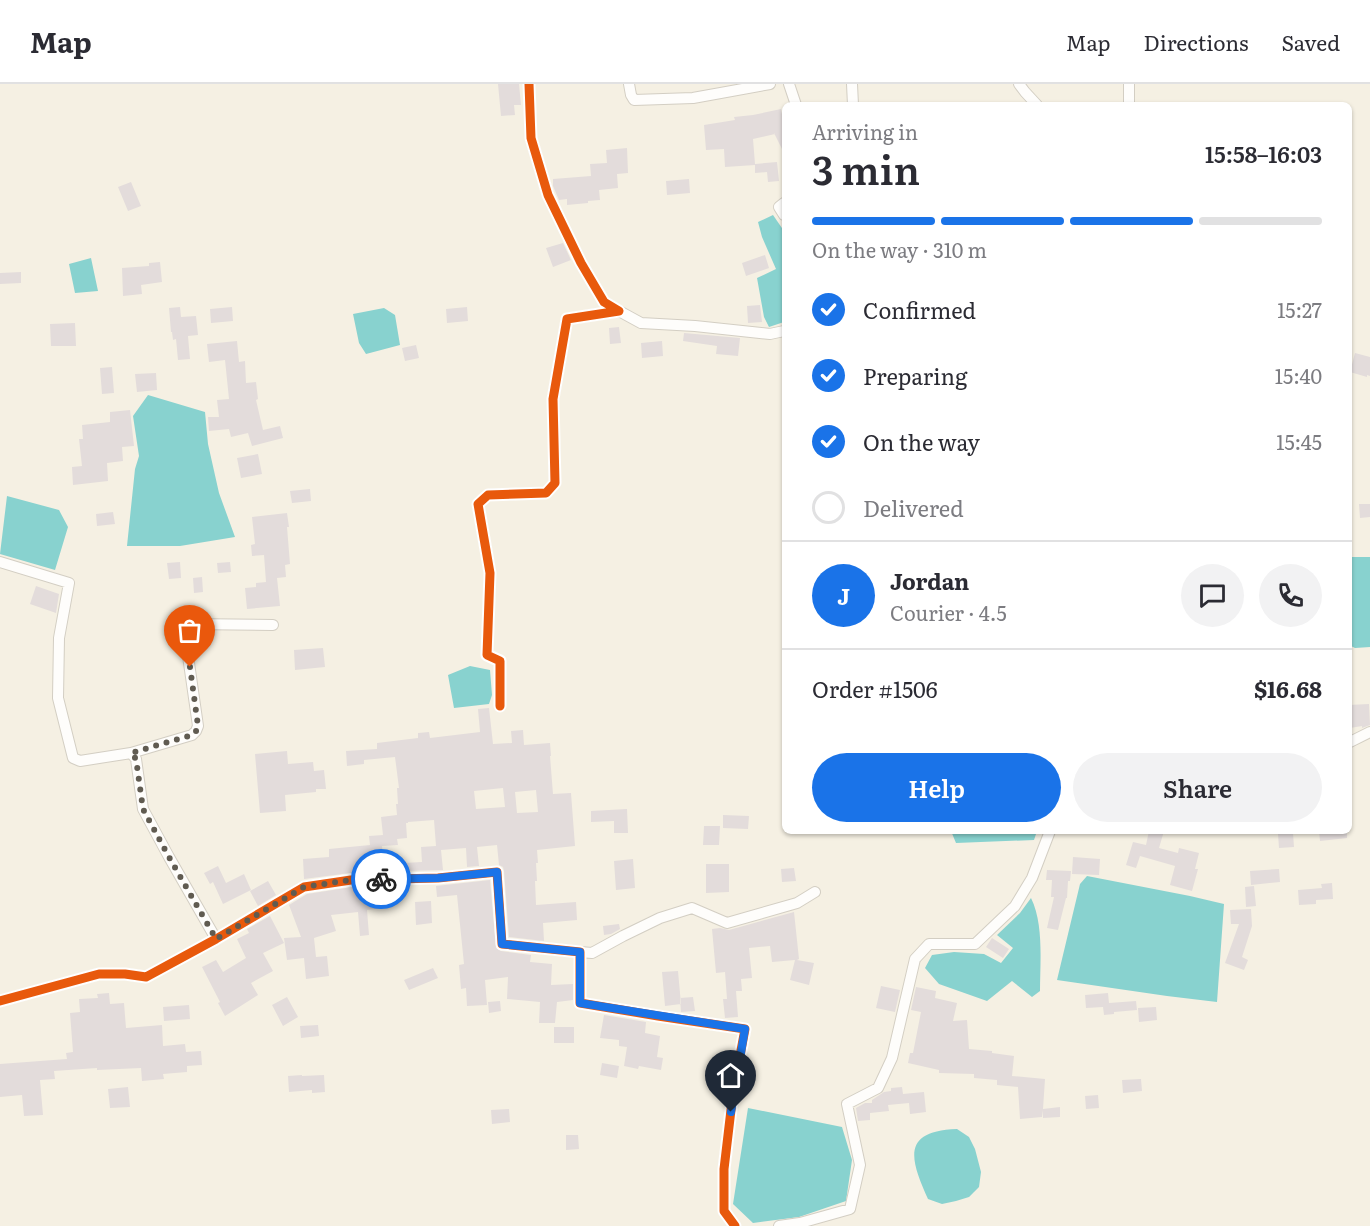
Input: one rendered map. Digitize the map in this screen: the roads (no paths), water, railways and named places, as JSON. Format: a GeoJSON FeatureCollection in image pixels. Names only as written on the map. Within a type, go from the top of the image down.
{"type":"FeatureCollection","features":[{"type":"Feature","properties":{"kind":"street"},"geometry":{"type":"LineString","coordinates":[[529,84],[531,138],[548,195],[581,264],[604,302],[641,323],[770,334],[782,331]]}},
{"type":"Feature","properties":{"kind":"street"},"geometry":{"type":"LineString","coordinates":[[630,84],[634,100],[693,98],[770,84]]}},
{"type":"Feature","properties":{"kind":"street"},"geometry":{"type":"LineString","coordinates":[[789,84],[795,102]]}},
{"type":"Feature","properties":{"kind":"street"},"geometry":{"type":"LineString","coordinates":[[852,84],[853,102]]}},
{"type":"Feature","properties":{"kind":"street"},"geometry":{"type":"LineString","coordinates":[[1019,84],[1034,102]]}},
{"type":"Feature","properties":{"kind":"street"},"geometry":{"type":"LineString","coordinates":[[1129,84],[1129,102]]}},
{"type":"Feature","properties":{"kind":"street"},"geometry":{"type":"LineString","coordinates":[[500,706],[500,661],[487,655],[490,573],[478,504],[488,495],[546,493],[555,483],[553,399],[567,319],[619,311]]}},
{"type":"Feature","properties":{"kind":"street"},"geometry":{"type":"LineString","coordinates":[[0,562],[69,583],[59,638],[58,698],[73,758],[80,761],[131,753],[192,735],[196,731],[198,726],[184,627],[188,624],[273,625]]}},
{"type":"Feature","properties":{"kind":"street"},"geometry":{"type":"LineString","coordinates":[[1352,741],[1370,732]]}},
{"type":"Feature","properties":{"kind":"street"},"geometry":{"type":"LineString","coordinates":[[131,753],[136,759],[143,809],[216,939]]}},
{"type":"Feature","properties":{"kind":"street"},"geometry":{"type":"LineString","coordinates":[[779,1226],[800,1223],[850,1209],[860,1165],[848,1104],[878,1088],[892,1058],[915,959],[929,944],[975,944],[1015,906],[1032,878],[1049,834]]}},
{"type":"Feature","properties":{"kind":"street"},"geometry":{"type":"LineString","coordinates":[[0,1001],[99,974],[146,977],[304,887],[351,880],[438,878],[497,872],[502,944],[592,953],[660,918],[692,908],[728,923],[796,903],[815,892]]}},
{"type":"Feature","properties":{"kind":"street"},"geometry":{"type":"LineString","coordinates":[[580,952],[580,1003],[745,1029],[733,1094],[724,1169],[724,1211],[735,1226]]}},
{"type":"Feature","properties":{"kind":"water"},"geometry":{"type":"Polygon","coordinates":[[[773,215],[782,228],[782,323],[769,327],[764,317],[757,278],[776,269],[758,222],[773,215]]]}},
{"type":"Feature","properties":{"kind":"water"},"geometry":{"type":"Polygon","coordinates":[[[91,258],[98,291],[75,293],[69,264],[91,258]]]}},
{"type":"Feature","properties":{"kind":"water"},"geometry":{"type":"Polygon","coordinates":[[[384,308],[395,315],[400,345],[366,354],[359,343],[353,314],[384,308]]]}},
{"type":"Feature","properties":{"kind":"water"},"geometry":{"type":"Polygon","coordinates":[[[148,395],[205,412],[208,444],[219,493],[235,537],[180,546],[127,546],[135,469],[139,456],[133,416],[148,395]]]}},
{"type":"Feature","properties":{"kind":"water"},"geometry":{"type":"Polygon","coordinates":[[[7,496],[59,510],[68,527],[55,570],[0,554],[7,496]]]}},
{"type":"Feature","properties":{"kind":"water"},"geometry":{"type":"Polygon","coordinates":[[[1352,557],[1370,557],[1370,647],[1352,646],[1352,557]]]}},
{"type":"Feature","properties":{"kind":"water"},"geometry":{"type":"Polygon","coordinates":[[[470,666],[490,670],[492,695],[489,704],[454,708],[448,675],[470,666]]]}},
{"type":"Feature","properties":{"kind":"water"},"geometry":{"type":"Polygon","coordinates":[[[952,834],[1036,834],[1034,840],[956,843],[952,834]]]}},
{"type":"Feature","properties":{"kind":"water"},"geometry":{"type":"Polygon","coordinates":[[[1087,876],[1224,904],[1217,1002],[1057,980],[1080,884],[1087,876]]]}},
{"type":"Feature","properties":{"kind":"water"},"geometry":{"type":"Polygon","coordinates":[[[1031,898],[1040,931],[1041,956],[1040,991],[1032,997],[1012,981],[987,1001],[939,984],[925,968],[932,955],[954,952],[984,954],[1001,963],[1013,948],[997,935],[1020,913],[1031,898]]]}},
{"type":"Feature","properties":{"kind":"water"},"geometry":{"type":"Polygon","coordinates":[[[748,1108],[842,1127],[852,1160],[846,1201],[799,1217],[753,1223],[733,1204],[748,1108]]]}},
{"type":"Feature","properties":{"kind":"water"},"geometry":{"type":"Polygon","coordinates":[[[957,1129],[969,1137],[975,1149],[981,1172],[979,1187],[969,1197],[942,1204],[928,1199],[914,1160],[915,1150],[918,1141],[926,1135],[957,1129]]]}}]}
